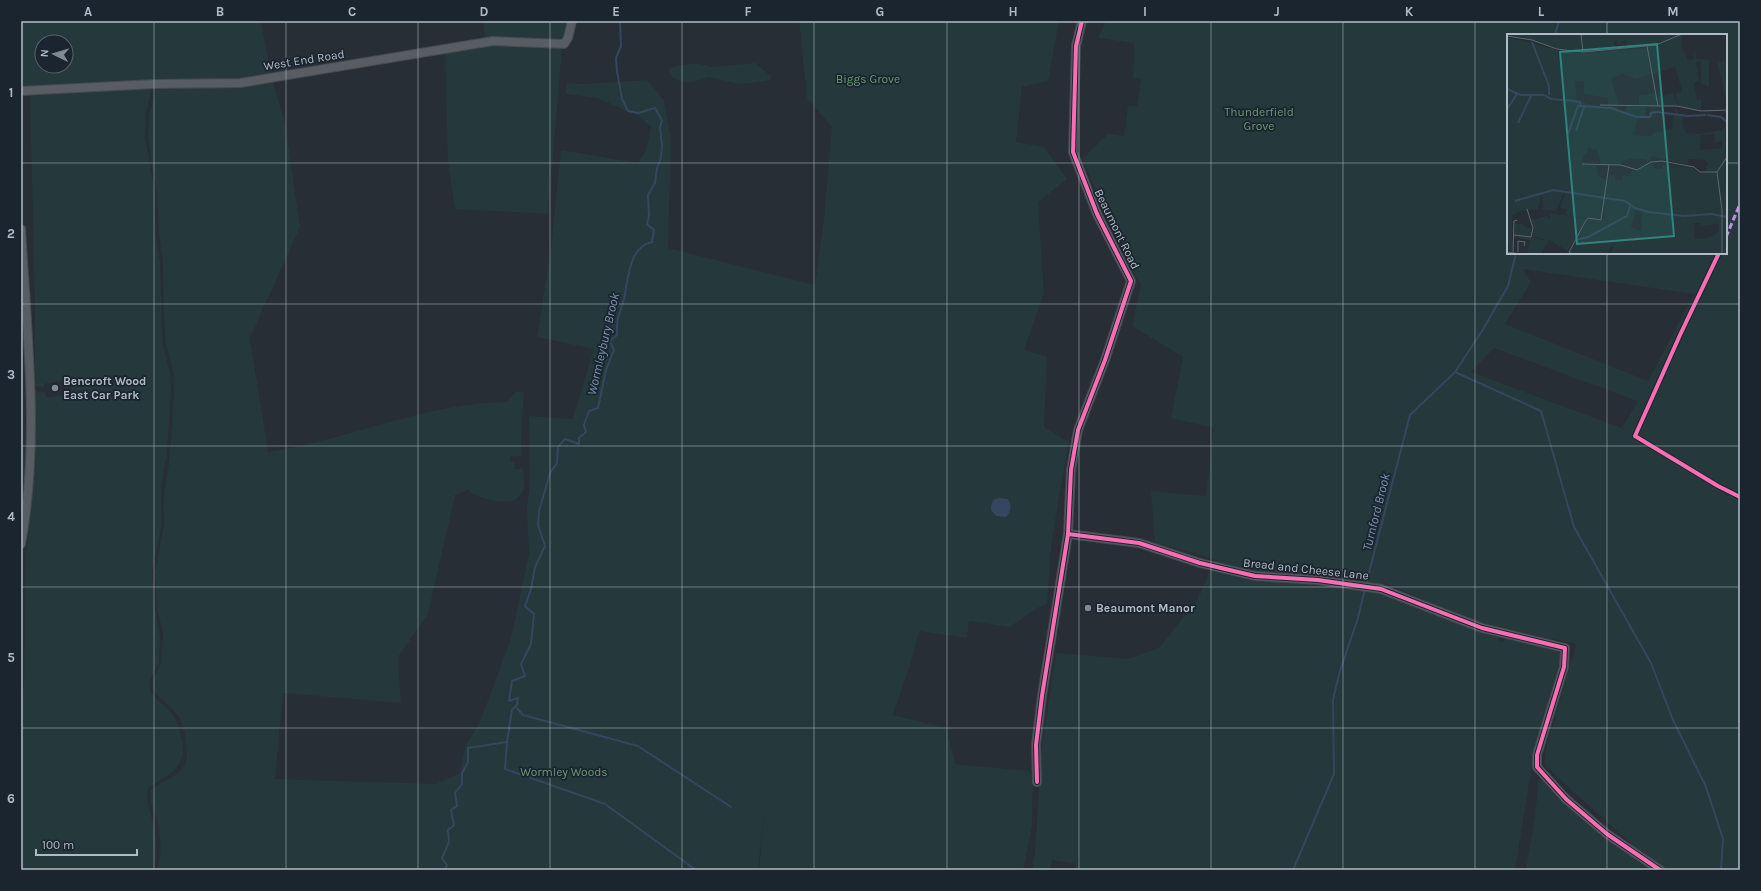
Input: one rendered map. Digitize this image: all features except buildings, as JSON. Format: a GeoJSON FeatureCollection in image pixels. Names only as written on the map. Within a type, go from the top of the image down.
{"type":"FeatureCollection","features":[{"type":"Feature","properties":{"kind":"street","name":"West End Road"},"geometry":{"type":"LineString","coordinates":[[21,91],[154,84],[240,82],[493,41],[564,44],[568,38],[572,21]]}},
{"type":"Feature","properties":{"kind":"street","name":"Beaumont Road"},"geometry":{"type":"LineString","coordinates":[[1037,782],[1036,745],[1041,703],[1068,534],[1071,470],[1078,430],[1105,360],[1132,281],[1096,214],[1073,152],[1076,46],[1082,21]]}},
{"type":"Feature","properties":{"kind":"street"},"geometry":{"type":"LineString","coordinates":[[21,229],[30,387],[27,510],[21,544]]}},
{"type":"Feature","properties":{"kind":"street","name":"Bread and Cheese Lane"},"geometry":{"type":"LineString","coordinates":[[1068,534],[1139,543],[1200,563],[1255,576],[1318,580],[1381,588],[1482,628],[1565,648],[1564,667],[1537,755],[1537,767],[1566,799],[1607,834],[1660,870]]}},
{"type":"Feature","properties":{"kind":"green space"},"geometry":{"type":"Polygon","coordinates":[[[21,21],[261,21],[271,74],[241,79],[152,80],[23,88],[21,84],[21,21]]]}},
{"type":"Feature","properties":{"kind":"green space"},"geometry":{"type":"Polygon","coordinates":[[[483,21],[569,21],[566,32],[558,40],[485,39],[483,21]]]}},
{"type":"Feature","properties":{"kind":"green space"},"geometry":{"type":"Polygon","coordinates":[[[799,21],[1059,21],[1048,81],[1022,87],[1016,142],[1044,147],[1067,179],[1038,202],[1044,293],[1024,350],[1047,357],[1044,427],[1069,442],[1051,549],[1047,604],[1035,609],[1010,627],[969,621],[967,638],[919,631],[911,662],[893,715],[946,728],[955,764],[1028,771],[1033,776],[1032,826],[1023,870],[759,870],[764,813],[758,870],[157,870],[160,858],[160,839],[157,820],[151,802],[150,790],[177,774],[184,767],[187,755],[185,734],[181,720],[174,711],[154,692],[152,682],[161,664],[163,633],[157,608],[155,572],[164,524],[164,497],[170,454],[174,394],[174,373],[166,344],[163,261],[159,235],[157,191],[152,168],[148,134],[150,111],[156,92],[156,87],[241,86],[273,82],[285,123],[300,227],[250,338],[268,452],[327,439],[416,415],[476,404],[507,402],[515,392],[524,392],[521,442],[522,456],[511,456],[510,461],[514,462],[515,469],[523,468],[524,487],[521,495],[509,502],[501,502],[472,494],[469,489],[455,495],[428,614],[398,657],[401,703],[283,693],[275,779],[436,784],[460,773],[465,747],[480,722],[511,639],[529,554],[527,508],[530,479],[529,416],[573,419],[594,349],[537,337],[551,249],[561,150],[638,163],[646,150],[651,127],[639,116],[597,98],[566,94],[567,83],[583,84],[647,80],[664,100],[671,140],[668,248],[815,285],[823,229],[832,127],[807,98],[799,21]]]}},
{"type":"Feature","properties":{"kind":"green space","name":"Thunderfield Grove"},"geometry":{"type":"Polygon","coordinates":[[[1106,21],[1740,21],[1740,870],[1664,870],[1649,860],[1545,766],[1545,752],[1576,644],[1485,625],[1384,583],[1382,591],[1497,636],[1499,641],[1502,642],[1506,639],[1535,644],[1550,648],[1562,655],[1562,664],[1531,771],[1515,870],[1075,870],[1076,864],[1052,860],[1050,870],[1032,870],[1035,852],[1041,754],[1056,653],[1128,659],[1159,648],[1198,599],[1215,559],[1155,543],[1151,491],[1206,496],[1214,428],[1171,418],[1183,357],[1132,326],[1141,285],[1127,261],[1082,159],[1108,134],[1124,136],[1128,106],[1137,106],[1141,79],[1133,78],[1134,43],[1098,38],[1106,21]],[[1523,269],[1531,282],[1505,324],[1648,381],[1694,294],[1523,269]],[[1494,348],[1471,372],[1622,428],[1638,401],[1637,401],[1494,348]]]}},
{"type":"Feature","properties":{"kind":"green space"},"geometry":{"type":"Polygon","coordinates":[[[491,45],[562,47],[548,214],[455,209],[448,162],[445,52],[491,45]]]}},
{"type":"Feature","properties":{"kind":"green space"},"geometry":{"type":"Polygon","coordinates":[[[755,63],[771,76],[770,80],[739,84],[709,77],[693,82],[682,82],[673,78],[668,70],[672,67],[688,64],[700,64],[711,67],[755,63]]]}},
{"type":"Feature","properties":{"kind":"green space"},"geometry":{"type":"Polygon","coordinates":[[[152,87],[146,113],[145,138],[155,192],[156,238],[160,262],[163,345],[170,373],[171,390],[167,454],[162,478],[162,524],[152,572],[155,607],[160,638],[159,663],[149,682],[151,693],[172,713],[178,725],[183,746],[183,755],[174,771],[148,788],[147,795],[149,808],[156,838],[156,850],[152,870],[21,870],[21,708],[24,683],[26,553],[35,462],[35,391],[45,392],[47,398],[71,393],[71,385],[65,380],[44,384],[44,387],[35,386],[35,304],[30,95],[152,87]]]}},
{"type":"Feature","properties":{"kind":"green space"},"geometry":{"type":"Polygon","coordinates":[[[21,420],[26,469],[21,504],[21,420]]]}},
{"type":"Feature","properties":{"kind":"green space"},"geometry":{"type":"Polygon","coordinates":[[[1539,776],[1622,849],[1649,870],[1526,870],[1535,816],[1539,776]]]}},
{"type":"Feature","properties":{"kind":"water"},"geometry":{"type":"Polygon","coordinates":[[[995,499],[1008,499],[1010,504],[1010,511],[1006,517],[996,516],[991,510],[992,502],[995,499]]]}},
{"type":"Feature","properties":{"kind":"waterway","name":"Wormleybury Brook"},"geometry":{"type":"LineString","coordinates":[[445,870],[447,865],[442,858],[449,842],[448,830],[454,825],[451,810],[457,806],[455,793],[462,784],[462,773],[468,762],[468,748],[507,742],[512,710],[517,705],[518,698],[509,701],[512,681],[525,676],[521,664],[531,644],[534,614],[525,606],[531,589],[535,567],[545,546],[538,525],[539,511],[550,473],[557,463],[558,447],[565,439],[579,444],[579,438],[586,432],[584,425],[589,411],[598,408],[606,370],[614,350],[610,341],[617,335],[618,320],[631,265],[638,250],[644,245],[652,242],[654,230],[647,224],[649,216],[648,195],[655,183],[657,168],[661,158],[662,145],[660,128],[662,120],[655,108],[638,113],[628,111],[622,99],[616,58],[621,46],[620,21]]}},
{"type":"Feature","properties":{"kind":"waterway","name":"Turnford Brook"},"geometry":{"type":"LineString","coordinates":[[1555,34],[1559,21]]}},
{"type":"Feature","properties":{"kind":"waterway","name":"Turnford Brook"},"geometry":{"type":"LineString","coordinates":[[1366,584],[1410,415],[1455,372],[1482,331],[1508,286],[1516,254]]}},
{"type":"Feature","properties":{"kind":"waterway"},"geometry":{"type":"LineString","coordinates":[[1455,372],[1541,411],[1574,527],[1651,663],[1673,720],[1706,787],[1723,839],[1721,870]]}},
{"type":"Feature","properties":{"kind":"waterway","name":"Turnford Brook"},"geometry":{"type":"LineString","coordinates":[[1293,870],[1334,774],[1333,700],[1339,674],[1358,618],[1365,588]]}},
{"type":"Feature","properties":{"kind":"waterway"},"geometry":{"type":"LineString","coordinates":[[516,707],[523,715],[638,746],[731,807]]}},
{"type":"Feature","properties":{"kind":"waterway"},"geometry":{"type":"LineString","coordinates":[[507,742],[505,769],[605,804],[696,870]]}},
{"type":"Feature","properties":{"kind":"marked path"},"geometry":{"type":"LineString","coordinates":[[1727,235],[1740,204]]}},
{"type":"Feature","properties":{"kind":"cycle path"},"geometry":{"type":"LineString","coordinates":[[1037,782],[1036,745],[1042,696],[1068,534],[1071,470],[1078,430],[1105,360],[1131,281],[1097,214],[1073,152],[1076,46],[1082,21]]}},
{"type":"Feature","properties":{"kind":"cycle path"},"geometry":{"type":"LineString","coordinates":[[1719,254],[1680,335],[1635,436],[1718,486],[1740,497]]}},
{"type":"Feature","properties":{"kind":"cycle path"},"geometry":{"type":"LineString","coordinates":[[1068,534],[1139,543],[1200,563],[1255,576],[1318,580],[1381,589],[1482,628],[1565,648],[1564,667],[1537,755],[1537,767],[1566,799],[1607,834],[1660,870]]}},
{"type":"Feature","properties":{"kind":"place","name":"Bencroft Wood East Car Park"},"geometry":{"type":"Point","coordinates":[55,388]}},
{"type":"Feature","properties":{"kind":"place","name":"Beaumont Manor"},"geometry":{"type":"Point","coordinates":[1088,608]}},
{"type":"Feature","properties":{"kind":"park label","name":"Biggs Grove"},"geometry":{"type":"Point","coordinates":[868,79]}},
{"type":"Feature","properties":{"kind":"park label","name":"Wormley Woods"},"geometry":{"type":"Point","coordinates":[564,772]}}]}
